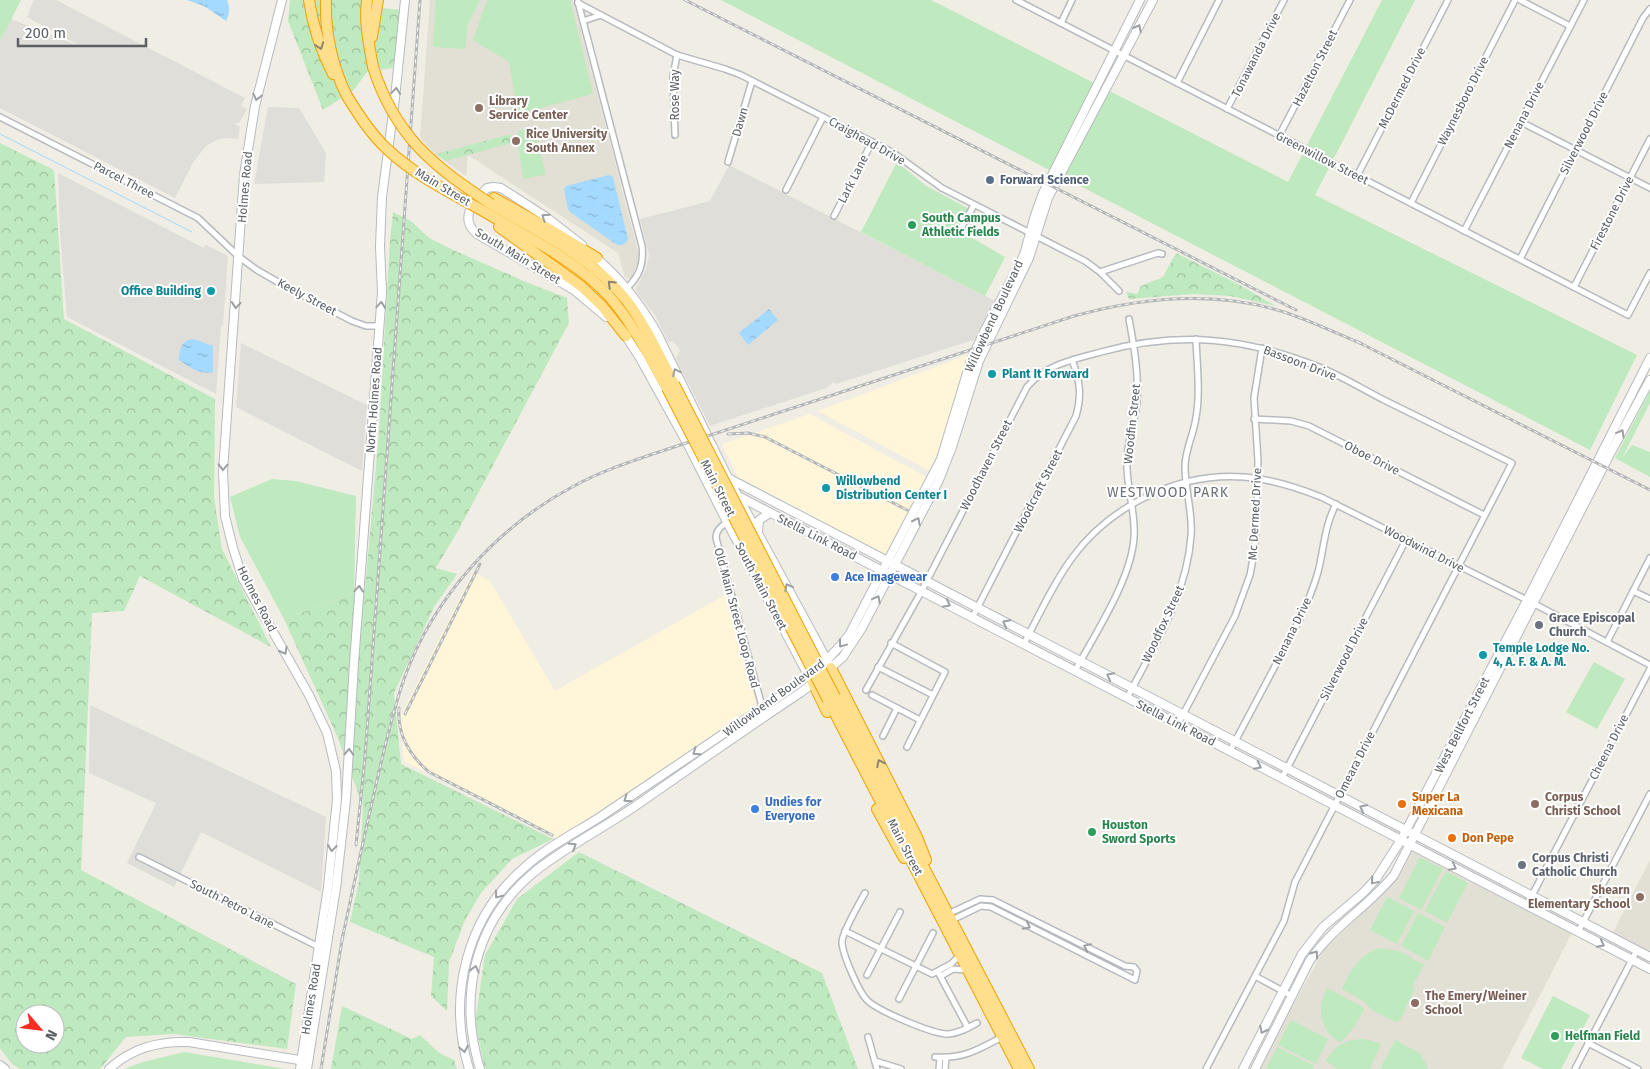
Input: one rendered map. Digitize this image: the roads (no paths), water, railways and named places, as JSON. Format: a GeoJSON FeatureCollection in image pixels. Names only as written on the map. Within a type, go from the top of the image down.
{"type":"FeatureCollection","features":[{"type":"Feature","properties":{"kind":"highway"},"geometry":{"type":"LineString","coordinates":[[309,0],[311,16],[324,57],[345,91]]}},
{"type":"Feature","properties":{"kind":"highway","name":"Main Street"},"geometry":{"type":"LineString","coordinates":[[326,0],[328,37],[345,91],[364,123],[385,147],[406,165],[448,191],[488,208]]}},
{"type":"Feature","properties":{"kind":"highway","name":"Main Street"},"geometry":{"type":"LineString","coordinates":[[367,0],[367,36],[373,64],[384,96],[398,121],[417,146],[439,168],[488,208],[567,262],[600,288],[630,323],[670,386],[828,699],[946,914],[1026,1068]]}},
{"type":"Feature","properties":{"kind":"highway"},"geometry":{"type":"LineString","coordinates":[[373,64],[372,37],[378,0]]}},
{"type":"Feature","properties":{"kind":"highway"},"geometry":{"type":"LineString","coordinates":[[488,208],[544,226],[597,258]]}},
{"type":"Feature","properties":{"kind":"highway"},"geometry":{"type":"LineString","coordinates":[[488,208],[581,286],[602,306],[626,336]]}},
{"type":"Feature","properties":{"kind":"highway"},"geometry":{"type":"LineString","coordinates":[[829,664],[917,837],[946,914]]}},
{"type":"Feature","properties":{"kind":"highway"},"geometry":{"type":"LineString","coordinates":[[810,679],[828,699]]}},
{"type":"Feature","properties":{"kind":"highway"},"geometry":{"type":"LineString","coordinates":[[828,699],[823,693],[832,684],[841,687]]}},
{"type":"Feature","properties":{"kind":"highway","name":"Main Street"},"geometry":{"type":"LineString","coordinates":[[946,914],[960,954],[968,970],[1003,1037],[1026,1068]]}},
{"type":"Feature","properties":{"kind":"main road","name":"Holmes Road"},"geometry":{"type":"LineString","coordinates":[[282,0],[268,49],[250,135],[244,175],[223,471],[225,516],[243,579],[309,695],[327,733],[334,764],[337,799],[322,949],[304,1065]]}},
{"type":"Feature","properties":{"kind":"main road","name":"North Holmes Road"},"geometry":{"type":"LineString","coordinates":[[346,800],[382,292],[380,246],[382,197],[405,0]]}},
{"type":"Feature","properties":{"kind":"main road","name":"Willowbend Boulevard"},"geometry":{"type":"LineString","coordinates":[[480,1069],[472,1036],[470,998],[476,965],[490,927],[501,908],[516,890],[540,868],[607,825],[765,717],[849,649],[858,626],[952,447],[976,359],[1023,264],[1048,198],[1088,114],[1114,50],[1140,0]]}},
{"type":"Feature","properties":{"kind":"main road","name":"Willowbend Boulevard"},"geometry":{"type":"LineString","coordinates":[[1088,114],[1124,56],[1153,0]]}},
{"type":"Feature","properties":{"kind":"main road"},"geometry":{"type":"LineString","coordinates":[[1108,84],[1118,56],[1114,50]]}},
{"type":"Feature","properties":{"kind":"main road","name":"South Main Street"},"geometry":{"type":"LineString","coordinates":[[810,679],[650,375],[626,336],[574,290],[471,229],[467,217],[470,210],[487,188],[494,186],[501,188],[566,231],[628,288],[644,309],[728,478],[829,664]]}},
{"type":"Feature","properties":{"kind":"main road","name":"West Bellfort Street"},"geometry":{"type":"LineString","coordinates":[[1557,550],[1650,358]]}},
{"type":"Feature","properties":{"kind":"main road","name":"West Bellfort Street"},"geometry":{"type":"LineString","coordinates":[[1255,1069],[1317,951],[1328,938],[1384,888],[1394,875],[1439,788],[1502,654],[1650,380]]}},
{"type":"Feature","properties":{"kind":"main road"},"geometry":{"type":"LineString","coordinates":[[698,465],[716,454]]}},
{"type":"Feature","properties":{"kind":"main road","name":"Stella Link Road"},"geometry":{"type":"LineString","coordinates":[[704,476],[739,497],[1650,969]]}},
{"type":"Feature","properties":{"kind":"main road","name":"Stella Link Road"},"geometry":{"type":"LineString","coordinates":[[728,478],[1650,957]]}},
{"type":"Feature","properties":{"kind":"main road"},"geometry":{"type":"LineString","coordinates":[[758,532],[759,520],[770,513]]}},
{"type":"Feature","properties":{"kind":"main road"},"geometry":{"type":"LineString","coordinates":[[799,528],[804,518]]}},
{"type":"Feature","properties":{"kind":"main road"},"geometry":{"type":"LineString","coordinates":[[798,656],[808,659],[816,653],[817,643]]}},
{"type":"Feature","properties":{"kind":"main road","name":"Willowbend Boulevard"},"geometry":{"type":"LineString","coordinates":[[469,1069],[460,1024],[460,997],[468,953],[487,910],[505,886],[535,858],[668,772],[761,708],[810,679]]}},
{"type":"Feature","properties":{"kind":"main road","name":"West Bellfort Street"},"geometry":{"type":"LineString","coordinates":[[1243,1069],[1302,954],[1323,927],[1376,879],[1401,840],[1477,704]]}},
{"type":"Feature","properties":{"kind":"main road"},"geometry":{"type":"LineString","coordinates":[[710,742],[716,750]]}},
{"type":"Feature","properties":{"kind":"main road"},"geometry":{"type":"LineString","coordinates":[[668,772],[673,780]]}},
{"type":"Feature","properties":{"kind":"main road"},"geometry":{"type":"LineString","coordinates":[[1431,784],[1439,788]]}},
{"type":"Feature","properties":{"kind":"main road","name":"Holmes Road"},"geometry":{"type":"LineString","coordinates":[[322,949],[336,888],[346,800]]}},
{"type":"Feature","properties":{"kind":"main road"},"geometry":{"type":"LineString","coordinates":[[600,817],[607,825]]}},
{"type":"Feature","properties":{"kind":"main road"},"geometry":{"type":"LineString","coordinates":[[535,858],[540,868]]}},
{"type":"Feature","properties":{"kind":"main road"},"geometry":{"type":"LineString","coordinates":[[1358,897],[1364,906]]}},
{"type":"Feature","properties":{"kind":"main road"},"geometry":{"type":"LineString","coordinates":[[480,923],[490,927]]}},
{"type":"Feature","properties":{"kind":"main road"},"geometry":{"type":"LineString","coordinates":[[460,997],[470,998]]}},
{"type":"Feature","properties":{"kind":"main road"},"geometry":{"type":"LineString","coordinates":[[109,1069],[118,1060],[132,1052],[150,1045],[171,1042],[189,1042],[304,1065]]}},
{"type":"Feature","properties":{"kind":"main road"},"geometry":{"type":"LineString","coordinates":[[0,1065],[5,1069]]}},
{"type":"Feature","properties":{"kind":"street","name":"Greenwillow Street"},"geometry":{"type":"LineString","coordinates":[[1016,0],[1520,258],[1628,316],[1650,273]]}},
{"type":"Feature","properties":{"kind":"street"},"geometry":{"type":"LineString","coordinates":[[1060,23],[1072,0]]}},
{"type":"Feature","properties":{"kind":"street"},"geometry":{"type":"LineString","coordinates":[[1176,83],[1219,0]]}},
{"type":"Feature","properties":{"kind":"street","name":"Tonawanda Drive"},"geometry":{"type":"LineString","coordinates":[[1227,109],[1284,0]]}},
{"type":"Feature","properties":{"kind":"street","name":"Hazelton Street"},"geometry":{"type":"LineString","coordinates":[[1279,136],[1350,0]]}},
{"type":"Feature","properties":{"kind":"street","name":"McDermed Drive"},"geometry":{"type":"LineString","coordinates":[[1357,176],[1448,0]]}},
{"type":"Feature","properties":{"kind":"street","name":"Waynesboro Drive"},"geometry":{"type":"LineString","coordinates":[[1411,203],[1515,0]]}},
{"type":"Feature","properties":{"kind":"street"},"geometry":{"type":"LineString","coordinates":[[1520,0],[1570,26]]}},
{"type":"Feature","properties":{"kind":"street","name":"Nenana Drive"},"geometry":{"type":"LineString","coordinates":[[1464,231],[1584,0]]}},
{"type":"Feature","properties":{"kind":"street"},"geometry":{"type":"LineString","coordinates":[[578,1],[642,246],[642,268],[637,278],[628,288]]}},
{"type":"Feature","properties":{"kind":"street","name":"Craighead Drive"},"geometry":{"type":"LineString","coordinates":[[578,1],[677,55],[725,69],[752,81],[899,156],[938,186],[1085,261],[1100,272],[1119,291]]}},
{"type":"Feature","properties":{"kind":"street","name":"Silverwood Drive"},"geometry":{"type":"LineString","coordinates":[[1520,258],[1643,18],[1650,9]]}},
{"type":"Feature","properties":{"kind":"street"},"geometry":{"type":"LineString","coordinates":[[583,21],[601,15]]}},
{"type":"Feature","properties":{"kind":"street","name":"Rose Way"},"geometry":{"type":"LineString","coordinates":[[675,135],[673,76],[677,55]]}},
{"type":"Feature","properties":{"kind":"street","name":"Dawn"},"geometry":{"type":"LineString","coordinates":[[728,162],[752,81]]}},
{"type":"Feature","properties":{"kind":"street","name":"Parcel Three"},"geometry":{"type":"LineString","coordinates":[[0,117],[198,218],[238,256]]}},
{"type":"Feature","properties":{"kind":"street"},"geometry":{"type":"LineString","coordinates":[[786,190],[823,118]]}},
{"type":"Feature","properties":{"kind":"street"},"geometry":{"type":"LineString","coordinates":[[1521,122],[1650,188]]}},
{"type":"Feature","properties":{"kind":"street","name":"Firestone Drive"},"geometry":{"type":"LineString","coordinates":[[1574,287],[1650,139]]}},
{"type":"Feature","properties":{"kind":"street","name":"Lark Lane"},"geometry":{"type":"LineString","coordinates":[[834,216],[872,142]]}},
{"type":"Feature","properties":{"kind":"street"},"geometry":{"type":"LineString","coordinates":[[960,230],[974,205]]}},
{"type":"Feature","properties":{"kind":"street"},"geometry":{"type":"LineString","coordinates":[[1100,272],[1158,253],[1162,254]]}},
{"type":"Feature","properties":{"kind":"street","name":"Keely Street"},"geometry":{"type":"LineString","coordinates":[[238,256],[283,285],[352,321],[366,326],[379,326]]}},
{"type":"Feature","properties":{"kind":"street"},"geometry":{"type":"LineString","coordinates":[[1129,319],[1134,344]]}},
{"type":"Feature","properties":{"kind":"street","name":"Bassoon Drive"},"geometry":{"type":"LineString","coordinates":[[1072,360],[1134,344],[1196,339],[1262,348],[1320,368],[1512,463]]}},
{"type":"Feature","properties":{"kind":"street","name":"Woodfox Street"},"geometry":{"type":"LineString","coordinates":[[1127,698],[1174,607],[1184,579],[1191,535],[1191,516],[1185,468],[1186,450],[1195,423],[1198,401],[1196,339]]}},
{"type":"Feature","properties":{"kind":"street","name":"Woodfin Street"},"geometry":{"type":"LineString","coordinates":[[1075,671],[1128,570],[1133,553],[1134,520],[1128,487],[1127,457],[1137,394],[1134,344]]}},
{"type":"Feature","properties":{"kind":"street","name":"Mc Dermed Drive"},"geometry":{"type":"LineString","coordinates":[[1178,724],[1235,616],[1246,588],[1255,547],[1258,478],[1254,398],[1262,348]]}},
{"type":"Feature","properties":{"kind":"street","name":"Woodhaven Street"},"geometry":{"type":"LineString","coordinates":[[866,690],[922,591],[1027,387],[1047,370],[1072,360]]}},
{"type":"Feature","properties":{"kind":"street","name":"Woodcraft Street"},"geometry":{"type":"LineString","coordinates":[[972,618],[1076,416],[1081,394],[1072,360]]}},
{"type":"Feature","properties":{"kind":"street","name":"Oboe Drive"},"geometry":{"type":"LineString","coordinates":[[1254,420],[1291,421],[1309,426],[1484,515]]}},
{"type":"Feature","properties":{"kind":"street","name":"Omeara Drive"},"geometry":{"type":"LineString","coordinates":[[1206,1069],[1286,915],[1294,882],[1512,463]]}},
{"type":"Feature","properties":{"kind":"street","name":"Woodwind Drive"},"geometry":{"type":"LineString","coordinates":[[1024,644],[1072,557],[1099,527],[1143,497],[1186,482],[1215,476],[1258,478],[1287,484],[1336,504],[1650,665]]}},
{"type":"Feature","properties":{"kind":"street","name":"Nenana Drive"},"geometry":{"type":"LineString","coordinates":[[1230,751],[1310,596],[1319,569],[1326,526],[1336,504]]}},
{"type":"Feature","properties":{"kind":"street","name":"Old Main Street Loop Road"},"geometry":{"type":"LineString","coordinates":[[727,522],[716,533],[716,538],[765,717]]}},
{"type":"Feature","properties":{"kind":"street","name":"Silverwood Drive"},"geometry":{"type":"LineString","coordinates":[[1282,778],[1406,540]]}},
{"type":"Feature","properties":{"kind":"street"},"geometry":{"type":"LineString","coordinates":[[1607,642],[1650,558]]}},
{"type":"Feature","properties":{"kind":"street"},"geometry":{"type":"LineString","coordinates":[[1634,591],[1650,600]]}},
{"type":"Feature","properties":{"kind":"street"},"geometry":{"type":"LineString","coordinates":[[891,643],[945,672],[907,746]]}},
{"type":"Feature","properties":{"kind":"street"},"geometry":{"type":"LineString","coordinates":[[878,667],[933,695]]}},
{"type":"Feature","properties":{"kind":"street","name":"Cheena Drive"},"geometry":{"type":"LineString","coordinates":[[1527,905],[1650,669]]}},
{"type":"Feature","properties":{"kind":"street"},"geometry":{"type":"LineString","coordinates":[[872,695],[920,720]]}},
{"type":"Feature","properties":{"kind":"street"},"geometry":{"type":"LineString","coordinates":[[883,736],[898,708]]}},
{"type":"Feature","properties":{"kind":"street"},"geometry":{"type":"LineString","coordinates":[[1578,932],[1650,794]]}},
{"type":"Feature","properties":{"kind":"street","name":"South Petro Lane"},"geometry":{"type":"LineString","coordinates":[[139,857],[322,949]]}},
{"type":"Feature","properties":{"kind":"street"},"geometry":{"type":"LineString","coordinates":[[865,893],[845,931],[842,943],[856,984],[866,999],[935,1033],[950,1034],[977,1023]]}},
{"type":"Feature","properties":{"kind":"street"},"geometry":{"type":"LineString","coordinates":[[980,899],[993,900],[1116,962],[1134,967],[1137,971],[1137,977],[1135,980],[991,907],[981,906],[946,914],[980,899]]}},
{"type":"Feature","properties":{"kind":"street"},"geometry":{"type":"LineString","coordinates":[[1001,912],[1004,906]]}},
{"type":"Feature","properties":{"kind":"street"},"geometry":{"type":"LineString","coordinates":[[868,975],[900,912]]}},
{"type":"Feature","properties":{"kind":"street"},"geometry":{"type":"LineString","coordinates":[[845,931],[932,974],[939,974],[949,968],[960,954]]}},
{"type":"Feature","properties":{"kind":"street"},"geometry":{"type":"LineString","coordinates":[[899,999],[933,933]]}},
{"type":"Feature","properties":{"kind":"street"},"geometry":{"type":"LineString","coordinates":[[1060,942],[1064,936]]}},
{"type":"Feature","properties":{"kind":"street"},"geometry":{"type":"LineString","coordinates":[[1575,1069],[1637,950]]}},
{"type":"Feature","properties":{"kind":"street"},"geometry":{"type":"LineString","coordinates":[[1112,968],[1116,962]]}},
{"type":"Feature","properties":{"kind":"street"},"geometry":{"type":"LineString","coordinates":[[949,968],[968,970]]}},
{"type":"Feature","properties":{"kind":"street"},"geometry":{"type":"LineString","coordinates":[[939,974],[968,1028]]}},
{"type":"Feature","properties":{"kind":"street"},"geometry":{"type":"LineString","coordinates":[[1255,976],[1292,996]]}},
{"type":"Feature","properties":{"kind":"street"},"geometry":{"type":"LineString","coordinates":[[868,1037],[877,1069]]}},
{"type":"Feature","properties":{"kind":"street"},"geometry":{"type":"LineString","coordinates":[[939,1069],[937,1057],[946,1058],[971,1053],[1003,1037]]}},
{"type":"Feature","properties":{"kind":"street"},"geometry":{"type":"LineString","coordinates":[[1588,1043],[1635,1068]]}},
{"type":"Feature","properties":{"kind":"street"},"geometry":{"type":"LineString","coordinates":[[945,1069],[946,1058]]}},
{"type":"Feature","properties":{"kind":"street"},"geometry":{"type":"LineString","coordinates":[[875,1061],[901,1069]]}},
{"type":"Feature","properties":{"kind":"water"},"geometry":{"type":"Polygon","coordinates":[[[187,0],[227,0],[229,10],[226,21],[204,6],[187,0]]]}},
{"type":"Feature","properties":{"kind":"water"},"geometry":{"type":"Polygon","coordinates":[[[609,175],[613,177],[628,239],[621,245],[617,245],[570,212],[564,189],[566,186],[609,175]]]}},
{"type":"Feature","properties":{"kind":"water"},"geometry":{"type":"Polygon","coordinates":[[[769,309],[778,320],[748,345],[739,333],[769,309]]]}},
{"type":"Feature","properties":{"kind":"water"},"geometry":{"type":"Polygon","coordinates":[[[194,339],[213,346],[213,372],[199,372],[179,360],[184,343],[194,339]]]}},
{"type":"Feature","properties":{"kind":"waterway"},"geometry":{"type":"LineString","coordinates":[[0,134],[192,232]]}},
{"type":"Feature","properties":{"kind":"railway"},"geometry":{"type":"LineString","coordinates":[[356,845],[365,757],[420,0]]}},
{"type":"Feature","properties":{"kind":"railway"},"geometry":{"type":"LineString","coordinates":[[685,0],[1296,310]]}},
{"type":"Feature","properties":{"kind":"railway"},"geometry":{"type":"LineString","coordinates":[[342,940],[388,732],[404,679],[416,649],[450,593],[493,544],[544,504],[572,487],[610,469],[677,446],[1074,316],[1126,304],[1179,299],[1205,299],[1258,305],[1314,323],[1362,344]]}},
{"type":"Feature","properties":{"kind":"railway"},"geometry":{"type":"LineString","coordinates":[[1356,341],[1650,490]]}},
{"type":"Feature","properties":{"kind":"railway"},"geometry":{"type":"LineString","coordinates":[[728,434],[748,433],[765,437],[907,510]]}},
{"type":"Feature","properties":{"kind":"railway"},"geometry":{"type":"LineString","coordinates":[[405,714],[480,564]]}},
{"type":"Feature","properties":{"kind":"railway"},"geometry":{"type":"LineString","coordinates":[[399,708],[402,735],[410,751],[429,772],[552,835]]}},
{"type":"Feature","properties":{"kind":"railway"},"geometry":{"type":"LineString","coordinates":[[321,1069],[343,934]]}},
{"type":"Feature","properties":{"kind":"place","name":"Library Service Center"},"geometry":{"type":"Point","coordinates":[479,108]}},
{"type":"Feature","properties":{"kind":"place","name":"Rice University South Annex"},"geometry":{"type":"Point","coordinates":[516,141]}},
{"type":"Feature","properties":{"kind":"place","name":"Forward Science"},"geometry":{"type":"Point","coordinates":[990,180]}},
{"type":"Feature","properties":{"kind":"place","name":"South Campus Athletic Fields"},"geometry":{"type":"Point","coordinates":[912,225]}},
{"type":"Feature","properties":{"kind":"place","name":"Office Building"},"geometry":{"type":"Point","coordinates":[211,291]}},
{"type":"Feature","properties":{"kind":"place","name":"Plant It Forward"},"geometry":{"type":"Point","coordinates":[992,374]}},
{"type":"Feature","properties":{"kind":"place","name":"Willowbend Distribution Center I"},"geometry":{"type":"Point","coordinates":[826,488]}},
{"type":"Feature","properties":{"kind":"place","name":"Ace Imagewear"},"geometry":{"type":"Point","coordinates":[835,577]}},
{"type":"Feature","properties":{"kind":"place","name":"Grace Episcopal Church"},"geometry":{"type":"Point","coordinates":[1539,625]}},
{"type":"Feature","properties":{"kind":"place","name":"Temple Lodge No. 4, A. F. & A. M."},"geometry":{"type":"Point","coordinates":[1483,655]}},
{"type":"Feature","properties":{"kind":"place","name":"Super La Mexicana"},"geometry":{"type":"Point","coordinates":[1402,804]}},
{"type":"Feature","properties":{"kind":"place","name":"Corpus Christi School"},"geometry":{"type":"Point","coordinates":[1535,804]}},
{"type":"Feature","properties":{"kind":"place","name":"Undies for Everyone"},"geometry":{"type":"Point","coordinates":[755,809]}},
{"type":"Feature","properties":{"kind":"place","name":"Houston Sword Sports"},"geometry":{"type":"Point","coordinates":[1092,832]}},
{"type":"Feature","properties":{"kind":"place","name":"Don Pepe"},"geometry":{"type":"Point","coordinates":[1452,838]}},
{"type":"Feature","properties":{"kind":"place","name":"Corpus Christi Catholic Church"},"geometry":{"type":"Point","coordinates":[1522,865]}},
{"type":"Feature","properties":{"kind":"place","name":"Shearn Elementary School"},"geometry":{"type":"Point","coordinates":[1640,897]}},
{"type":"Feature","properties":{"kind":"place","name":"The Emery/Weiner School"},"geometry":{"type":"Point","coordinates":[1415,1003]}},
{"type":"Feature","properties":{"kind":"place","name":"Helfman Field"},"geometry":{"type":"Point","coordinates":[1555,1036]}},
{"type":"Feature","properties":{"kind":"district","name":"WESTWOOD PARK"},"geometry":{"type":"Point","coordinates":[1168,492]}}]}
